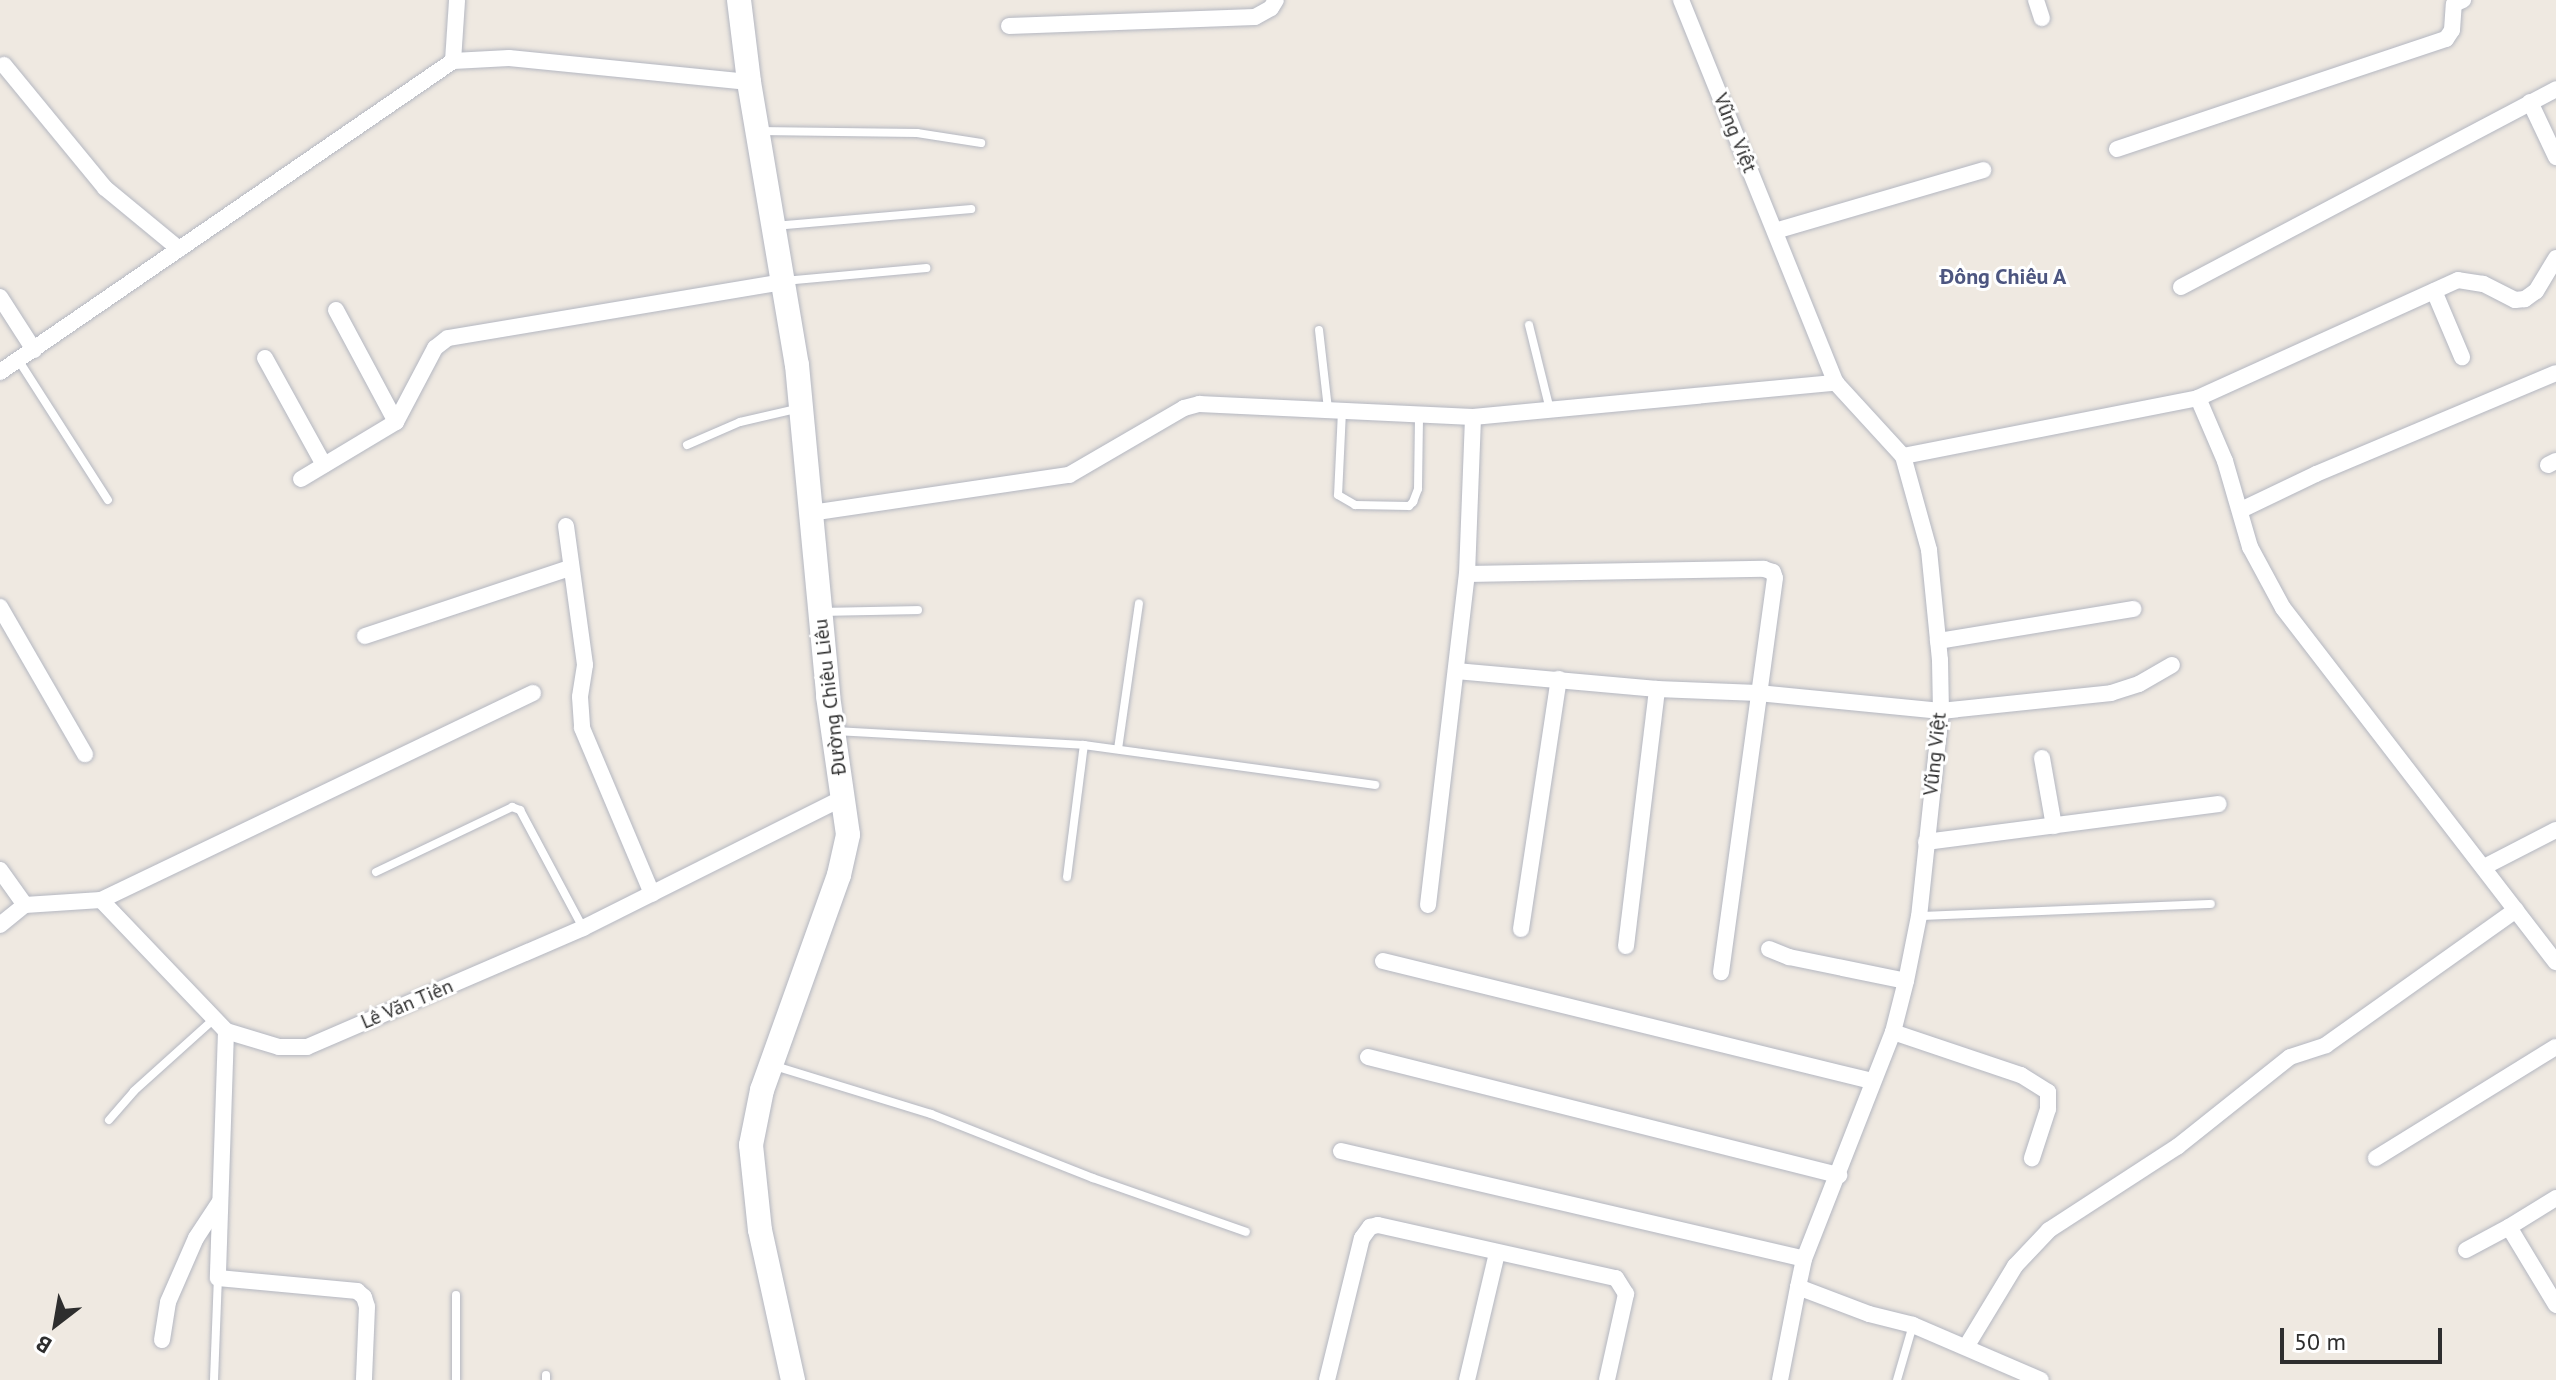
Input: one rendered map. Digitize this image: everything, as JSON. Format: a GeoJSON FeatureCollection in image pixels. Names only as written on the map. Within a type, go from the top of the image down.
{"type":"FeatureCollection","features":[{"type":"Feature","properties":{"kind":"street"},"geometry":{"type":"LineString","coordinates":[[453,61],[457,0]]}},
{"type":"Feature","properties":{"kind":"street","name":"Đường Chiêu Liêu"},"geometry":{"type":"LineString","coordinates":[[739,0],[749,82],[801,408],[820,613],[848,835],[839,875],[762,1090],[751,1145],[760,1230],[793,1380]]}},
{"type":"Feature","properties":{"kind":"street"},"geometry":{"type":"LineString","coordinates":[[1009,26],[1255,17],[1271,8],[1276,0]]}},
{"type":"Feature","properties":{"kind":"street","name":"Vũng Việt"},"geometry":{"type":"LineString","coordinates":[[1681,0],[1836,383],[1903,456],[1929,550],[1938,641],[1941,711],[1919,916],[1906,981],[1893,1032],[1804,1259],[1780,1380]]}},
{"type":"Feature","properties":{"kind":"street"},"geometry":{"type":"LineString","coordinates":[[2036,0],[2042,18]]}},
{"type":"Feature","properties":{"kind":"street"},"geometry":{"type":"LineString","coordinates":[[2117,149],[2446,39],[2452,30],[2454,4],[2463,0]]}},
{"type":"Feature","properties":{"kind":"street"},"geometry":{"type":"LineString","coordinates":[[0,372],[453,61],[509,58],[749,82]]}},
{"type":"Feature","properties":{"kind":"street"},"geometry":{"type":"LineString","coordinates":[[4,65],[105,188],[179,249]]}},
{"type":"Feature","properties":{"kind":"street"},"geometry":{"type":"LineString","coordinates":[[2181,287],[2556,89]]}},
{"type":"Feature","properties":{"kind":"street"},"geometry":{"type":"LineString","coordinates":[[2530,102],[2556,157]]}},
{"type":"Feature","properties":{"kind":"street"},"geometry":{"type":"LineString","coordinates":[[1775,231],[1983,170]]}},
{"type":"Feature","properties":{"kind":"street"},"geometry":{"type":"LineString","coordinates":[[1903,456],[2198,398],[2458,280],[2470,280],[2515,300],[2525,299],[2536,291],[2556,258]]}},
{"type":"Feature","properties":{"kind":"street"},"geometry":{"type":"LineString","coordinates":[[301,479],[396,422],[435,348],[448,338],[783,282]]}},
{"type":"Feature","properties":{"kind":"street"},"geometry":{"type":"LineString","coordinates":[[2434,291],[2462,357]]}},
{"type":"Feature","properties":{"kind":"street"},"geometry":{"type":"LineString","coordinates":[[0,297],[34,350]]}},
{"type":"Feature","properties":{"kind":"street"},"geometry":{"type":"LineString","coordinates":[[336,310],[396,422]]}},
{"type":"Feature","properties":{"kind":"street"},"geometry":{"type":"LineString","coordinates":[[265,358],[324,465]]}},
{"type":"Feature","properties":{"kind":"street"},"geometry":{"type":"LineString","coordinates":[[2241,510],[2316,474],[2556,373]]}},
{"type":"Feature","properties":{"kind":"street"},"geometry":{"type":"LineString","coordinates":[[811,513],[1069,475],[1184,408],[1199,404],[1473,417],[1836,383]]}},
{"type":"Feature","properties":{"kind":"street"},"geometry":{"type":"LineString","coordinates":[[2198,398],[2241,510],[2250,547],[2283,608],[2556,962]]}},
{"type":"Feature","properties":{"kind":"street"},"geometry":{"type":"LineString","coordinates":[[1428,905],[1467,574],[1473,417]]}},
{"type":"Feature","properties":{"kind":"street"},"geometry":{"type":"LineString","coordinates":[[566,526],[585,665],[580,697],[582,728],[652,894]]}},
{"type":"Feature","properties":{"kind":"street"},"geometry":{"type":"LineString","coordinates":[[365,636],[570,568]]}},
{"type":"Feature","properties":{"kind":"street"},"geometry":{"type":"LineString","coordinates":[[1467,574],[1764,569],[1773,572],[1775,578],[1721,972]]}},
{"type":"Feature","properties":{"kind":"street"},"geometry":{"type":"LineString","coordinates":[[0,607],[85,754]]}},
{"type":"Feature","properties":{"kind":"street"},"geometry":{"type":"LineString","coordinates":[[1938,641],[2133,609]]}},
{"type":"Feature","properties":{"kind":"street"},"geometry":{"type":"LineString","coordinates":[[1456,671],[1657,689],[1758,693],[1941,711],[2111,693],[2139,684],[2172,665]]}},
{"type":"Feature","properties":{"kind":"street"},"geometry":{"type":"LineString","coordinates":[[1521,929],[1559,679]]}},
{"type":"Feature","properties":{"kind":"street"},"geometry":{"type":"LineString","coordinates":[[1626,946],[1657,689]]}},
{"type":"Feature","properties":{"kind":"street"},"geometry":{"type":"LineString","coordinates":[[0,925],[25,905],[101,900],[533,693]]}},
{"type":"Feature","properties":{"kind":"street"},"geometry":{"type":"LineString","coordinates":[[2042,758],[2054,826]]}},
{"type":"Feature","properties":{"kind":"street","name":"Lê Văn Tiên"},"geometry":{"type":"LineString","coordinates":[[101,900],[220,1025],[279,1047],[307,1047],[583,928],[843,798]]}},
{"type":"Feature","properties":{"kind":"street"},"geometry":{"type":"LineString","coordinates":[[1926,842],[2219,804]]}},
{"type":"Feature","properties":{"kind":"street"},"geometry":{"type":"LineString","coordinates":[[2484,867],[2556,830]]}},
{"type":"Feature","properties":{"kind":"street"},"geometry":{"type":"LineString","coordinates":[[0,870],[25,905]]}},
{"type":"Feature","properties":{"kind":"street"},"geometry":{"type":"LineString","coordinates":[[1966,1347],[2015,1266],[2049,1230],[2177,1147],[2290,1057],[2326,1045],[2516,910]]}},
{"type":"Feature","properties":{"kind":"street"},"geometry":{"type":"LineString","coordinates":[[1769,949],[1789,957],[1906,981]]}},
{"type":"Feature","properties":{"kind":"street"},"geometry":{"type":"LineString","coordinates":[[1383,961],[1872,1081]]}},
{"type":"Feature","properties":{"kind":"street"},"geometry":{"type":"LineString","coordinates":[[220,1025],[218,1278],[357,1291],[364,1297],[367,1307],[364,1380]]}},
{"type":"Feature","properties":{"kind":"street"},"geometry":{"type":"LineString","coordinates":[[1893,1032],[2021,1075],[2048,1092],[2048,1109],[2032,1158]]}},
{"type":"Feature","properties":{"kind":"street"},"geometry":{"type":"LineString","coordinates":[[2376,1158],[2556,1047]]}},
{"type":"Feature","properties":{"kind":"street"},"geometry":{"type":"LineString","coordinates":[[1368,1057],[1839,1175]]}},
{"type":"Feature","properties":{"kind":"street"},"geometry":{"type":"LineString","coordinates":[[1341,1151],[1804,1259]]}},
{"type":"Feature","properties":{"kind":"street"},"geometry":{"type":"LineString","coordinates":[[2466,1250],[2556,1198]]}},
{"type":"Feature","properties":{"kind":"street"},"geometry":{"type":"LineString","coordinates":[[162,1340],[168,1302],[177,1279],[196,1238],[220,1201]]}},
{"type":"Feature","properties":{"kind":"street"},"geometry":{"type":"LineString","coordinates":[[1327,1380],[1362,1238],[1370,1227],[1378,1225],[1616,1278],[1623,1284],[1626,1294],[1607,1380]]}},
{"type":"Feature","properties":{"kind":"street"},"geometry":{"type":"LineString","coordinates":[[2509,1227],[2556,1305]]}},
{"type":"Feature","properties":{"kind":"street"},"geometry":{"type":"LineString","coordinates":[[1467,1380],[1497,1253]]}},
{"type":"Feature","properties":{"kind":"street"},"geometry":{"type":"LineString","coordinates":[[1798,1287],[1869,1314],[1913,1325],[2041,1380]]}},
{"type":"Feature","properties":{"kind":"lane"},"geometry":{"type":"LineString","coordinates":[[757,131],[917,133],[981,143]]}},
{"type":"Feature","properties":{"kind":"lane"},"geometry":{"type":"LineString","coordinates":[[774,226],[971,209]]}},
{"type":"Feature","properties":{"kind":"lane"},"geometry":{"type":"LineString","coordinates":[[783,282],[926,268]]}},
{"type":"Feature","properties":{"kind":"lane"},"geometry":{"type":"LineString","coordinates":[[1529,325],[1550,411]]}},
{"type":"Feature","properties":{"kind":"lane"},"geometry":{"type":"LineString","coordinates":[[1319,330],[1335,410],[1338,495],[1355,505],[1409,506],[1418,489],[1419,414]]}},
{"type":"Feature","properties":{"kind":"lane"},"geometry":{"type":"LineString","coordinates":[[19,361],[108,500]]}},
{"type":"Feature","properties":{"kind":"lane"},"geometry":{"type":"LineString","coordinates":[[687,445],[740,422],[801,408]]}},
{"type":"Feature","properties":{"kind":"lane"},"geometry":{"type":"LineString","coordinates":[[1118,749],[1139,604]]}},
{"type":"Feature","properties":{"kind":"lane"},"geometry":{"type":"LineString","coordinates":[[820,613],[918,610]]}},
{"type":"Feature","properties":{"kind":"lane"},"geometry":{"type":"LineString","coordinates":[[833,731],[1084,745],[1375,785]]}},
{"type":"Feature","properties":{"kind":"lane"},"geometry":{"type":"LineString","coordinates":[[1067,877],[1084,745]]}},
{"type":"Feature","properties":{"kind":"lane"},"geometry":{"type":"LineString","coordinates":[[376,872],[512,807],[520,810],[583,928]]}},
{"type":"Feature","properties":{"kind":"lane"},"geometry":{"type":"LineString","coordinates":[[1919,916],[2211,904]]}},
{"type":"Feature","properties":{"kind":"lane"},"geometry":{"type":"LineString","coordinates":[[109,1120],[134,1091],[220,1025]]}},
{"type":"Feature","properties":{"kind":"lane"},"geometry":{"type":"LineString","coordinates":[[772,1065],[931,1114],[1093,1178],[1246,1232]]}},
{"type":"Feature","properties":{"kind":"lane"},"geometry":{"type":"LineString","coordinates":[[214,1380],[218,1278]]}},
{"type":"Feature","properties":{"kind":"lane"},"geometry":{"type":"LineString","coordinates":[[456,1295],[456,1380]]}},
{"type":"Feature","properties":{"kind":"lane"},"geometry":{"type":"LineString","coordinates":[[1897,1380],[1913,1325]]}},
{"type":"Feature","properties":{"kind":"district","name":"Đông Chiêu A"},"geometry":{"type":"Point","coordinates":[2003,277]}}]}
